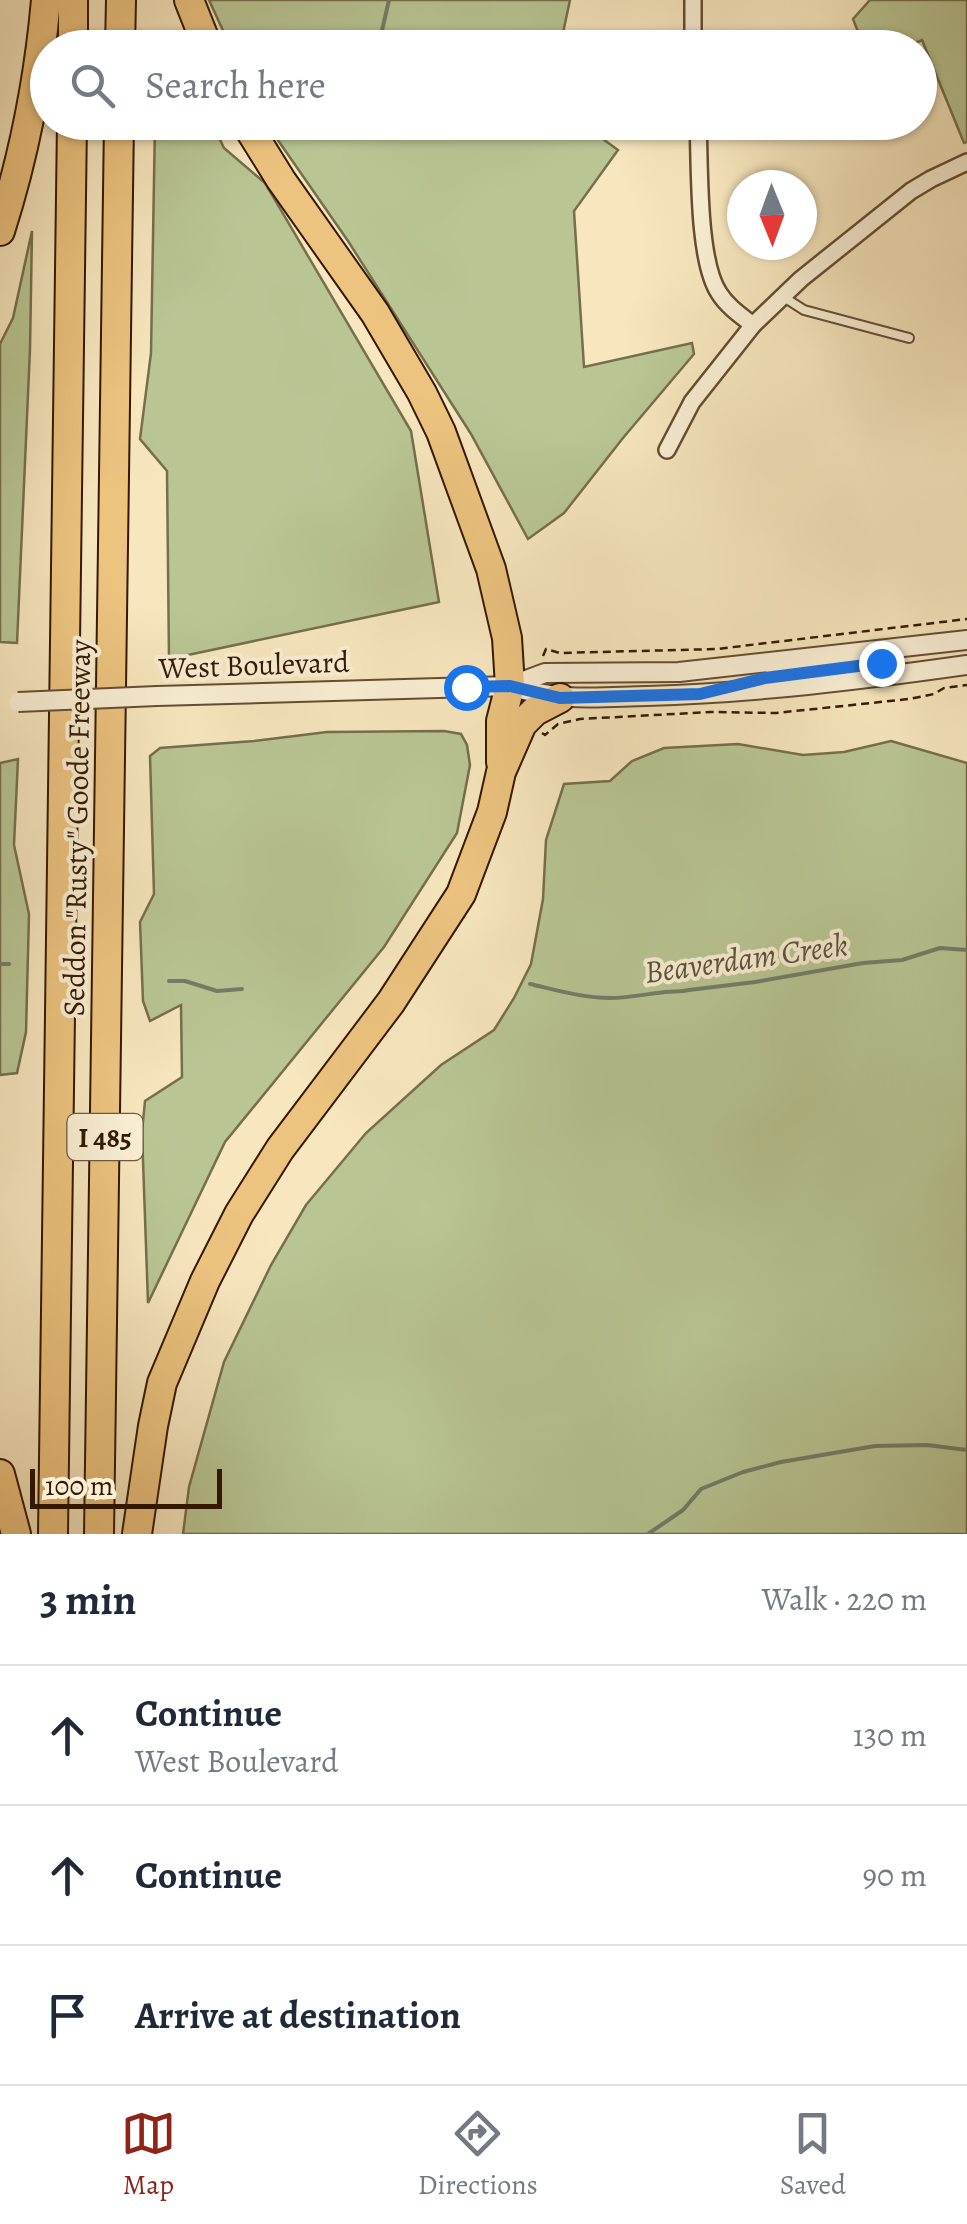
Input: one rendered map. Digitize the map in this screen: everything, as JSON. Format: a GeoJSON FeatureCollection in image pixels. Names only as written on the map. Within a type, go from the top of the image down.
{"type":"FeatureCollection","features":[{"type":"Feature","properties":{"kind":"highway"},"geometry":{"type":"LineString","coordinates":[[43,30],[46,0]]}},
{"type":"Feature","properties":{"kind":"highway"},"geometry":{"type":"LineString","coordinates":[[73,0],[73,30]]}},
{"type":"Feature","properties":{"kind":"highway"},"geometry":{"type":"LineString","coordinates":[[120,30],[121,0]]}},
{"type":"Feature","properties":{"kind":"highway"},"geometry":{"type":"LineString","coordinates":[[189,0],[201,30]]}},
{"type":"Feature","properties":{"kind":"highway"},"geometry":{"type":"LineString","coordinates":[[0,231],[30,114]]}},
{"type":"Feature","properties":{"kind":"highway","name":"Seddon \"Rusty\" Goode Freeway"},"geometry":{"type":"LineString","coordinates":[[53,1534],[72,140]]}},
{"type":"Feature","properties":{"kind":"highway","name":"Seddon \"Rusty\" Goode Freeway"},"geometry":{"type":"LineString","coordinates":[[100,1534],[119,140]]}},
{"type":"Feature","properties":{"kind":"highway"},"geometry":{"type":"LineString","coordinates":[[257,140],[374,314],[441,432],[491,569],[507,638],[510,686],[501,721],[501,772]]}},
{"type":"Feature","properties":{"kind":"highway"},"geometry":{"type":"LineString","coordinates":[[137,1534],[162,1382],[204,1281],[239,1214],[280,1150],[391,1002],[461,894],[492,812],[501,772],[522,724],[560,698]]}},
{"type":"Feature","properties":{"kind":"highway"},"geometry":{"type":"LineString","coordinates":[[0,1474],[16,1534]]}},
{"type":"Feature","properties":{"kind":"street"},"geometry":{"type":"LineString","coordinates":[[692,30],[693,0]]}},
{"type":"Feature","properties":{"kind":"street"},"geometry":{"type":"LineString","coordinates":[[699,140],[705,256],[717,291],[753,325]]}},
{"type":"Feature","properties":{"kind":"street"},"geometry":{"type":"LineString","coordinates":[[667,450],[692,402],[753,325],[782,296],[912,192],[967,162]]}},
{"type":"Feature","properties":{"kind":"street","name":"West Boulevard"},"geometry":{"type":"LineString","coordinates":[[510,686],[545,674],[679,672],[967,640]]}},
{"type":"Feature","properties":{"kind":"street"},"geometry":{"type":"LineString","coordinates":[[710,694],[765,678],[869,666],[888,658],[893,650]]}},
{"type":"Feature","properties":{"kind":"street"},"geometry":{"type":"LineString","coordinates":[[893,676],[907,660],[967,652]]}},
{"type":"Feature","properties":{"kind":"street","name":"West Boulevard"},"geometry":{"type":"LineString","coordinates":[[9,702],[510,686],[560,698],[710,694],[967,665]]}},
{"type":"Feature","properties":{"kind":"lane"},"geometry":{"type":"LineString","coordinates":[[782,296],[804,310],[909,338]]}},
{"type":"Feature","properties":{"kind":"path"},"geometry":{"type":"LineString","coordinates":[[541,660],[546,649],[560,653],[696,650],[967,619]]}},
{"type":"Feature","properties":{"kind":"path"},"geometry":{"type":"LineString","coordinates":[[535,729],[545,735],[564,722],[617,716],[776,714],[909,699],[967,685]]}},
{"type":"Feature","properties":{"kind":"green space"},"geometry":{"type":"Polygon","coordinates":[[[209,0],[570,0],[564,30],[223,30],[209,0]]]}},
{"type":"Feature","properties":{"kind":"green space"},"geometry":{"type":"Polygon","coordinates":[[[870,0],[967,0],[967,142],[964,143],[937,77],[937,30],[857,30],[853,19],[870,0]]]}},
{"type":"Feature","properties":{"kind":"green space"},"geometry":{"type":"Polygon","coordinates":[[[155,140],[220,140],[224,148],[265,183],[411,431],[439,602],[169,659],[167,471],[140,439],[151,353],[155,140]]]}},
{"type":"Feature","properties":{"kind":"green space"},"geometry":{"type":"Polygon","coordinates":[[[278,140],[604,140],[618,150],[574,211],[584,367],[692,343],[694,354],[564,513],[528,539],[471,434],[348,241],[278,140]]]}},
{"type":"Feature","properties":{"kind":"green space"},"geometry":{"type":"Polygon","coordinates":[[[32,231],[17,643],[0,642],[0,344],[13,318],[32,231]]]}},
{"type":"Feature","properties":{"kind":"green space"},"geometry":{"type":"Polygon","coordinates":[[[327,732],[461,734],[470,765],[457,833],[384,947],[225,1142],[148,1303],[142,1132],[145,1101],[182,1077],[181,1005],[150,1021],[143,1001],[140,922],[154,894],[150,756],[160,748],[327,732]]]}},
{"type":"Feature","properties":{"kind":"green space"},"geometry":{"type":"Polygon","coordinates":[[[891,741],[967,763],[967,1534],[183,1534],[189,1487],[224,1362],[271,1265],[306,1205],[366,1133],[441,1065],[494,1030],[514,998],[531,964],[543,899],[546,840],[564,784],[610,781],[632,761],[664,748],[738,744],[803,755],[844,752],[891,741]]]}},
{"type":"Feature","properties":{"kind":"green space"},"geometry":{"type":"Polygon","coordinates":[[[18,759],[14,845],[29,914],[26,1032],[17,1073],[0,1075],[0,763],[18,759]]]}},
{"type":"Feature","properties":{"kind":"waterway"},"geometry":{"type":"LineString","coordinates":[[382,30],[389,0]]}},
{"type":"Feature","properties":{"kind":"waterway","name":"Beaverdam Creek"},"geometry":{"type":"LineString","coordinates":[[530,984],[590,997],[624,997],[902,960],[940,948],[967,950]]}},
{"type":"Feature","properties":{"kind":"waterway","name":"Beaverdam Creek"},"geometry":{"type":"LineString","coordinates":[[0,964],[9,964]]}},
{"type":"Feature","properties":{"kind":"waterway","name":"Beaverdam Creek"},"geometry":{"type":"LineString","coordinates":[[169,981],[185,981],[217,991],[242,989]]}},
{"type":"Feature","properties":{"kind":"waterway"},"geometry":{"type":"LineString","coordinates":[[648,1534],[683,1510],[701,1489],[743,1472],[875,1446],[927,1445],[967,1450]]}},
{"type":"Feature","properties":{"kind":"route"},"geometry":{"type":"LineString","coordinates":[[466,687],[510,686],[560,698],[710,694],[765,678],[881,663]]}}]}
